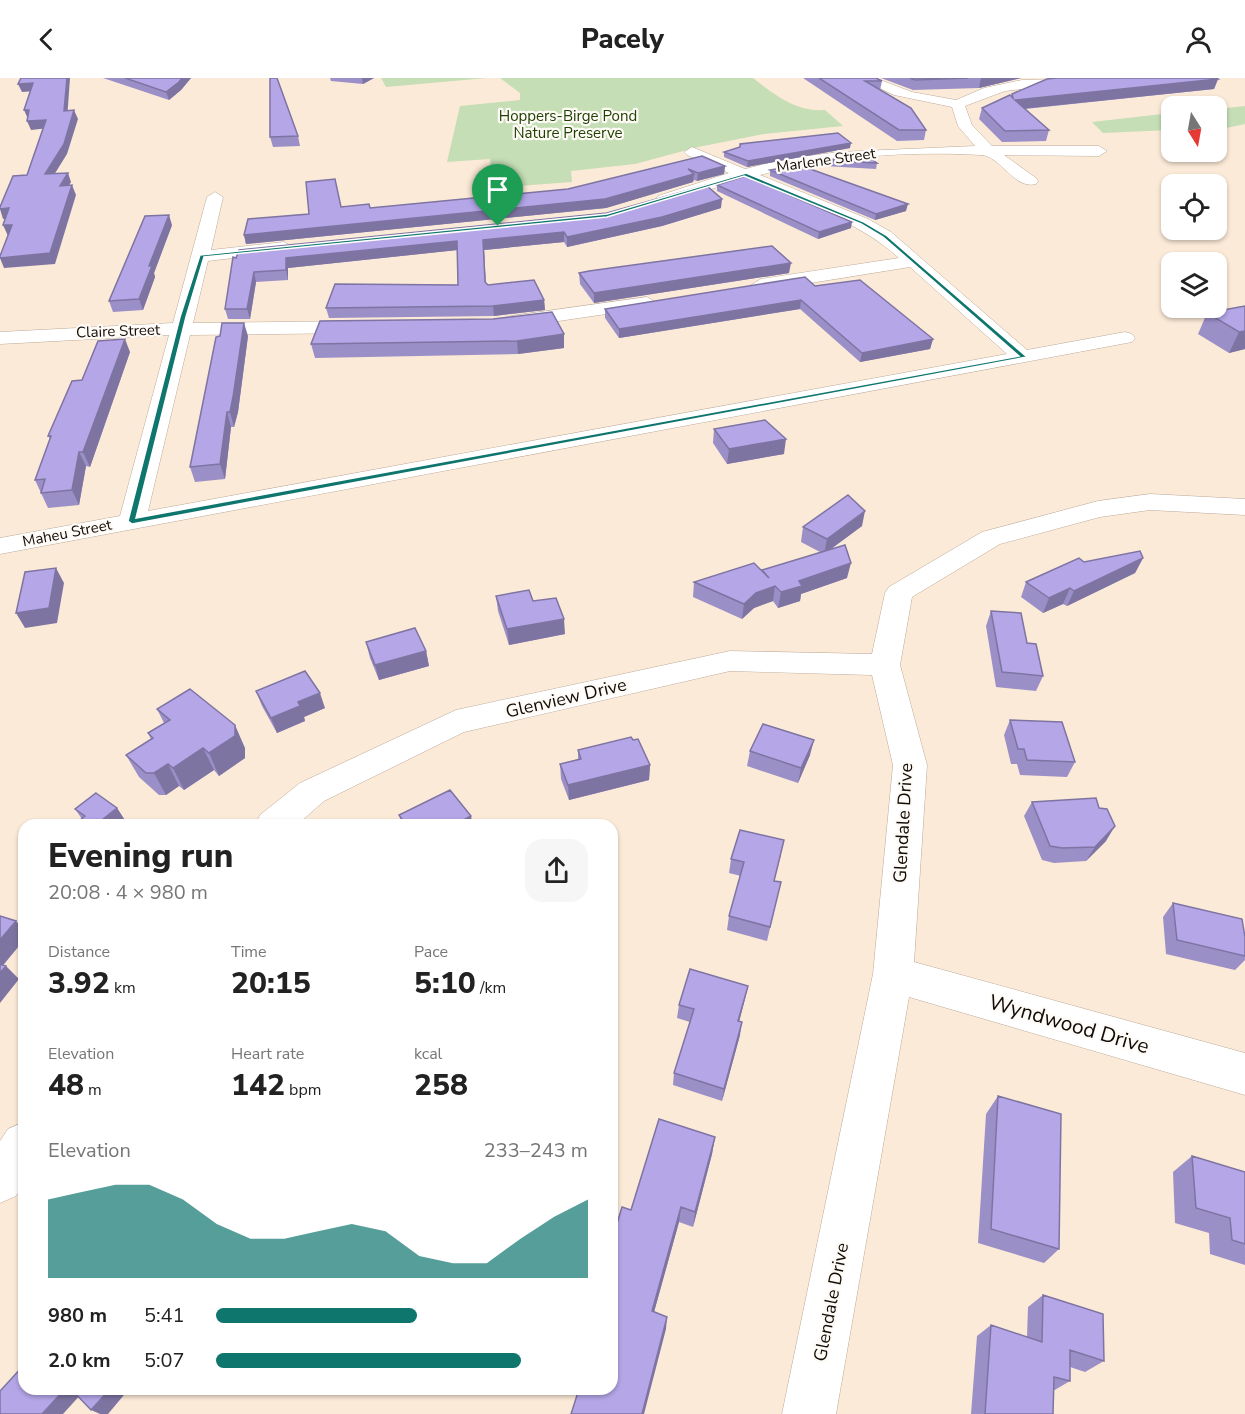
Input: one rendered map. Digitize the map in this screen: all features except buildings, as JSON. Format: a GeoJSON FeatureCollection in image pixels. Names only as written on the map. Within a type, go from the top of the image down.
{"type":"FeatureCollection","features":[{"type":"Feature","properties":{"kind":"street"},"geometry":{"type":"LineString","coordinates":[[865,78],[892,91],[915,98],[957,104],[972,95],[990,90],[1090,78]]}},
{"type":"Feature","properties":{"kind":"street"},"geometry":{"type":"LineString","coordinates":[[957,104],[957,113],[972,136],[1030,181]]}},
{"type":"Feature","properties":{"kind":"street","name":"Marlene Street"},"geometry":{"type":"LineString","coordinates":[[653,202],[744,174],[799,161],[863,153],[1100,151]]}},
{"type":"Feature","properties":{"kind":"street"},"geometry":{"type":"LineString","coordinates":[[692,152],[862,223],[885,236],[1023,357]]}},
{"type":"Feature","properties":{"kind":"street"},"geometry":{"type":"LineString","coordinates":[[132,521],[216,197]]}},
{"type":"Feature","properties":{"kind":"street"},"geometry":{"type":"LineString","coordinates":[[202,256],[298,246]]}},
{"type":"Feature","properties":{"kind":"street"},"geometry":{"type":"LineString","coordinates":[[740,289],[915,261]]}},
{"type":"Feature","properties":{"kind":"street"},"geometry":{"type":"LineString","coordinates":[[494,324],[669,300]]}},
{"type":"Feature","properties":{"kind":"street","name":"Claire Street"},"geometry":{"type":"LineString","coordinates":[[0,338],[180,329],[380,327]]}},
{"type":"Feature","properties":{"kind":"street","name":"Maheu Street"},"geometry":{"type":"LineString","coordinates":[[0,546],[1125,338]]}},
{"type":"Feature","properties":{"kind":"street","name":"Glendale Drive"},"geometry":{"type":"LineString","coordinates":[[809,1414],[893,974],[910,765],[885,665],[899,594],[991,538],[1098,509],[1150,502],[1224,504],[1245,507]]}},
{"type":"Feature","properties":{"kind":"street","name":"Glenview Drive"},"geometry":{"type":"LineString","coordinates":[[280,819],[312,792],[456,722],[730,661],[885,665]]}},
{"type":"Feature","properties":{"kind":"street","name":"Wyndwood Drive"},"geometry":{"type":"LineString","coordinates":[[893,974],[1245,1074]]}},
{"type":"Feature","properties":{"kind":"street"},"geometry":{"type":"LineString","coordinates":[[0,1180],[18,1154]]}},
{"type":"Feature","properties":{"kind":"green space","name":"Hoppers-Birge Pond Nature Preserve"},"geometry":{"type":"Polygon","coordinates":[[[381,78],[487,78],[386,87],[381,78]]]}},
{"type":"Feature","properties":{"kind":"green space","name":"Hoppers-Birge Pond Nature Preserve"},"geometry":{"type":"Polygon","coordinates":[[[500,78],[753,78],[795,105],[814,110],[825,110],[843,126],[764,134],[698,147],[635,164],[571,171],[572,182],[492,188],[490,159],[447,162],[460,106],[520,100],[520,93],[500,78]]]}},
{"type":"Feature","properties":{"kind":"green space"},"geometry":{"type":"Polygon","coordinates":[[[1245,106],[1245,124],[1227,128],[1227,108],[1245,106]]]}},
{"type":"Feature","properties":{"kind":"green space"},"geometry":{"type":"Polygon","coordinates":[[[1161,114],[1161,130],[1103,133],[1092,122],[1161,114]]]}},
{"type":"Feature","properties":{"kind":"route"},"geometry":{"type":"LineString","coordinates":[[744,174],[862,223],[885,236],[1023,357],[132,521],[183,317],[202,256],[498,226],[607,215],[744,174]]}}]}
